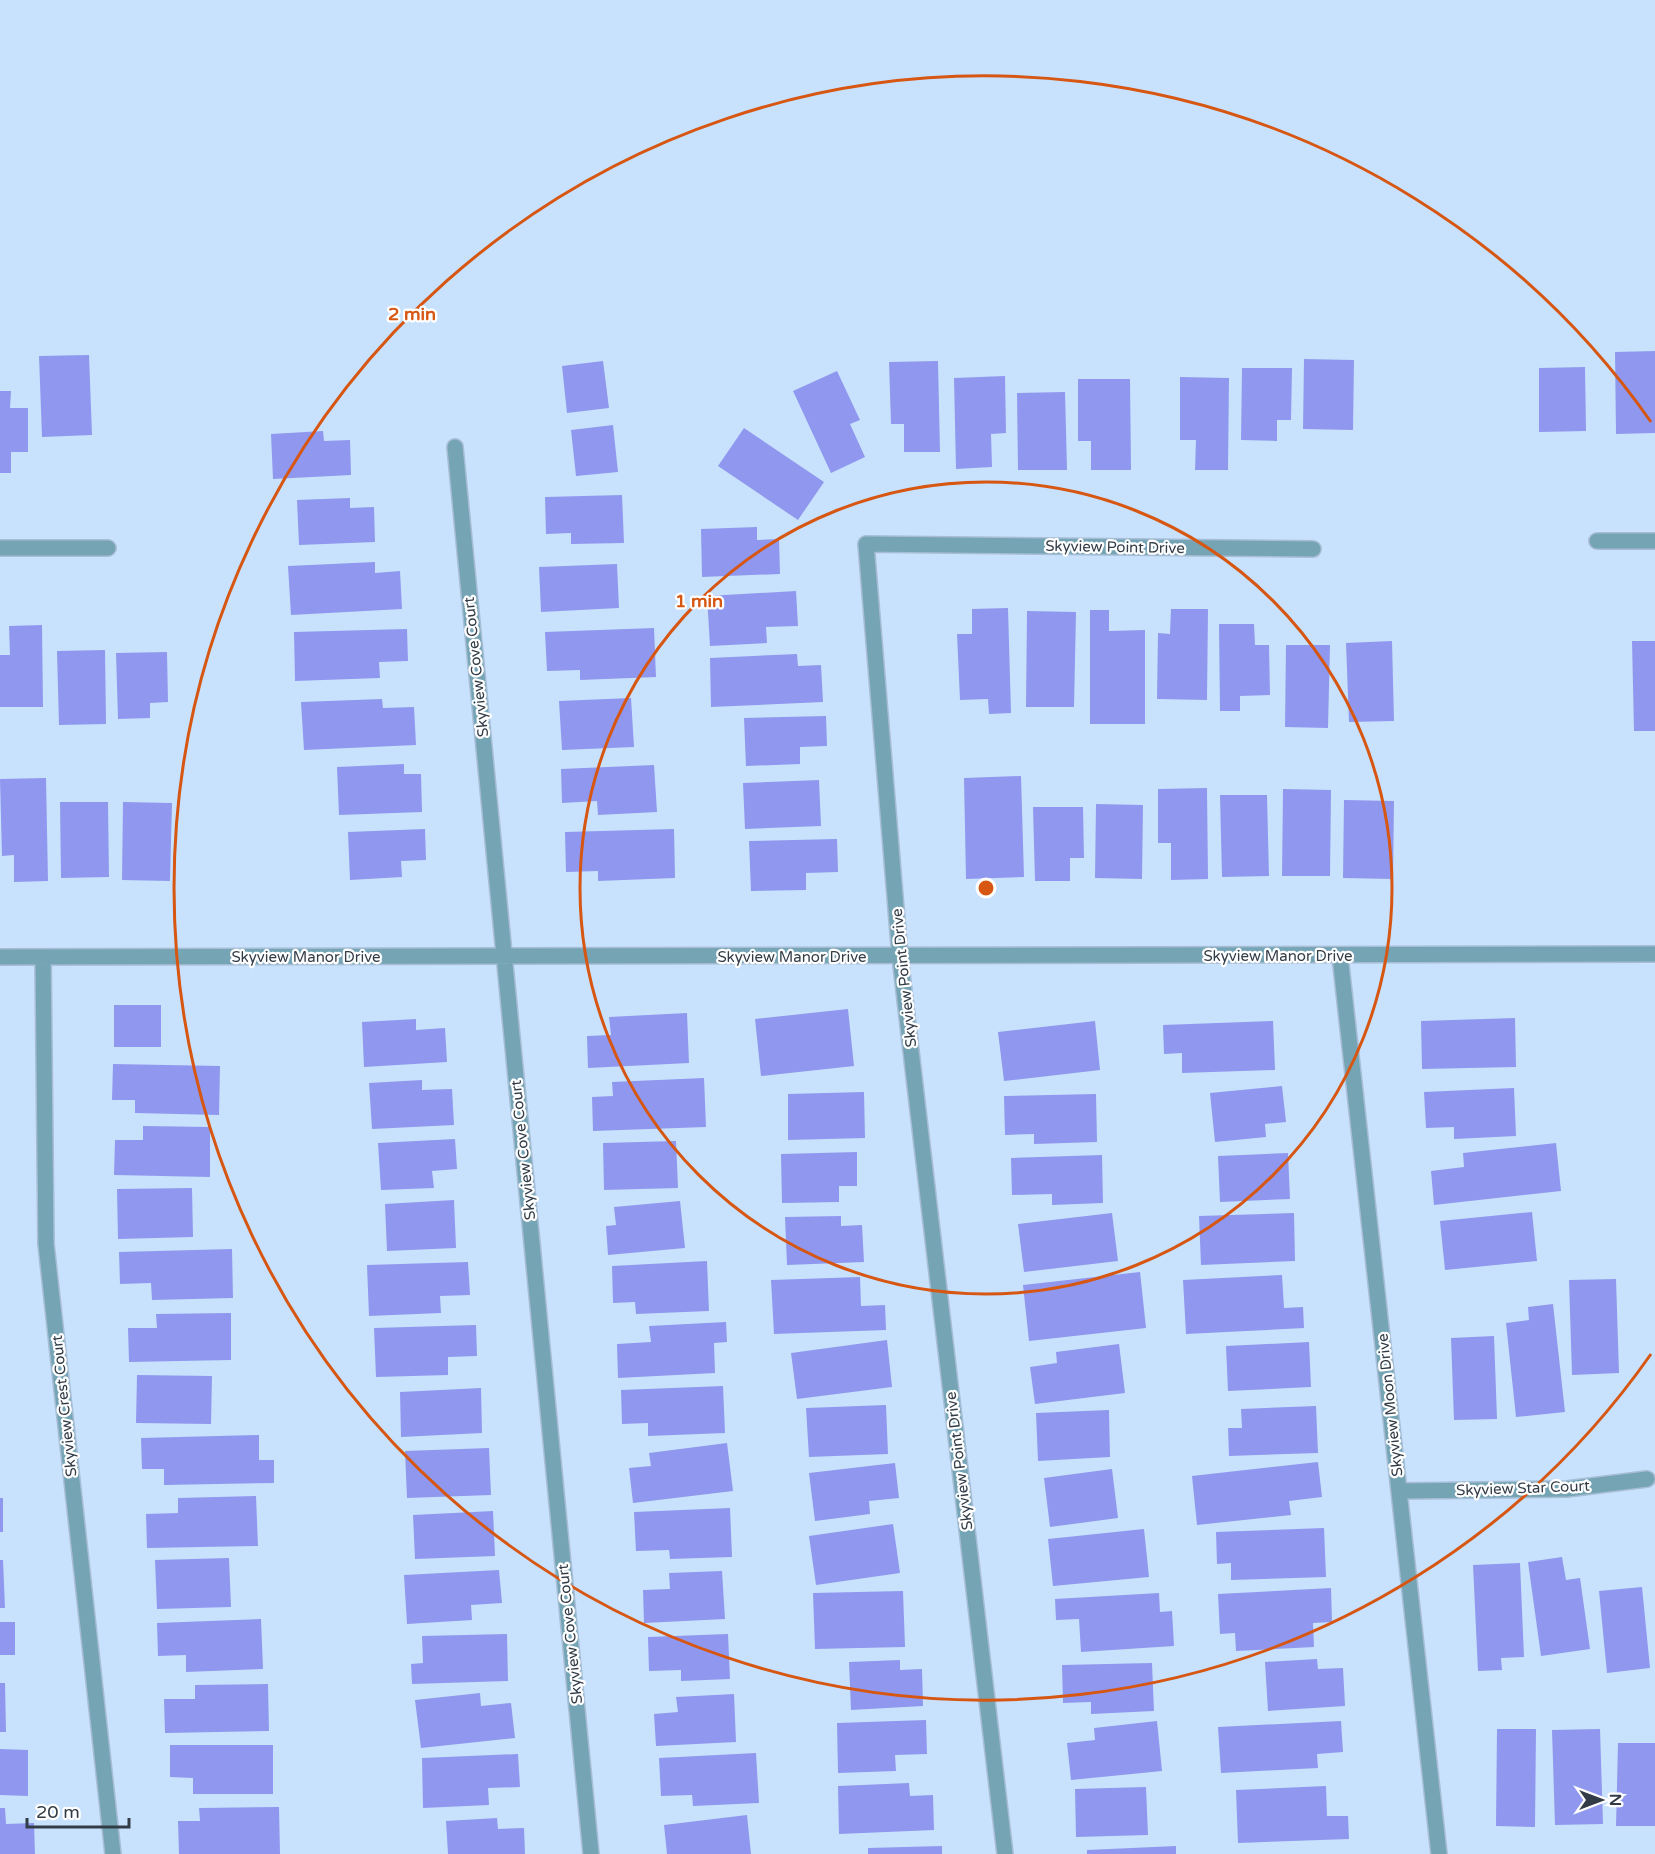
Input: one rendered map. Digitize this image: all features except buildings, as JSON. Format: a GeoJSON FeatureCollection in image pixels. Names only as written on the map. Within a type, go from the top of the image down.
{"type":"FeatureCollection","features":[{"type":"Feature","properties":{"kind":"street","name":"Skyview Cove Court"},"geometry":{"type":"LineString","coordinates":[[455,447],[591,1854]]}},
{"type":"Feature","properties":{"kind":"street"},"geometry":{"type":"LineString","coordinates":[[1597,541],[1655,541]]}},
{"type":"Feature","properties":{"kind":"street","name":"Skyview Point Drive"},"geometry":{"type":"LineString","coordinates":[[1005,1854],[900,957],[866,544],[1313,549]]}},
{"type":"Feature","properties":{"kind":"street"},"geometry":{"type":"LineString","coordinates":[[0,548],[108,548]]}},
{"type":"Feature","properties":{"kind":"street","name":"Skyview Manor Drive"},"geometry":{"type":"LineString","coordinates":[[0,957],[1655,954]]}},
{"type":"Feature","properties":{"kind":"street","name":"Skyview Moon Drive"},"geometry":{"type":"LineString","coordinates":[[1340,956],[1439,1854]]}},
{"type":"Feature","properties":{"kind":"street","name":"Skyview Crest Court"},"geometry":{"type":"LineString","coordinates":[[43,957],[46,1245],[113,1854]]}},
{"type":"Feature","properties":{"kind":"street","name":"Skyview Star Court"},"geometry":{"type":"LineString","coordinates":[[1399,1491],[1567,1489],[1647,1479]]}}]}
